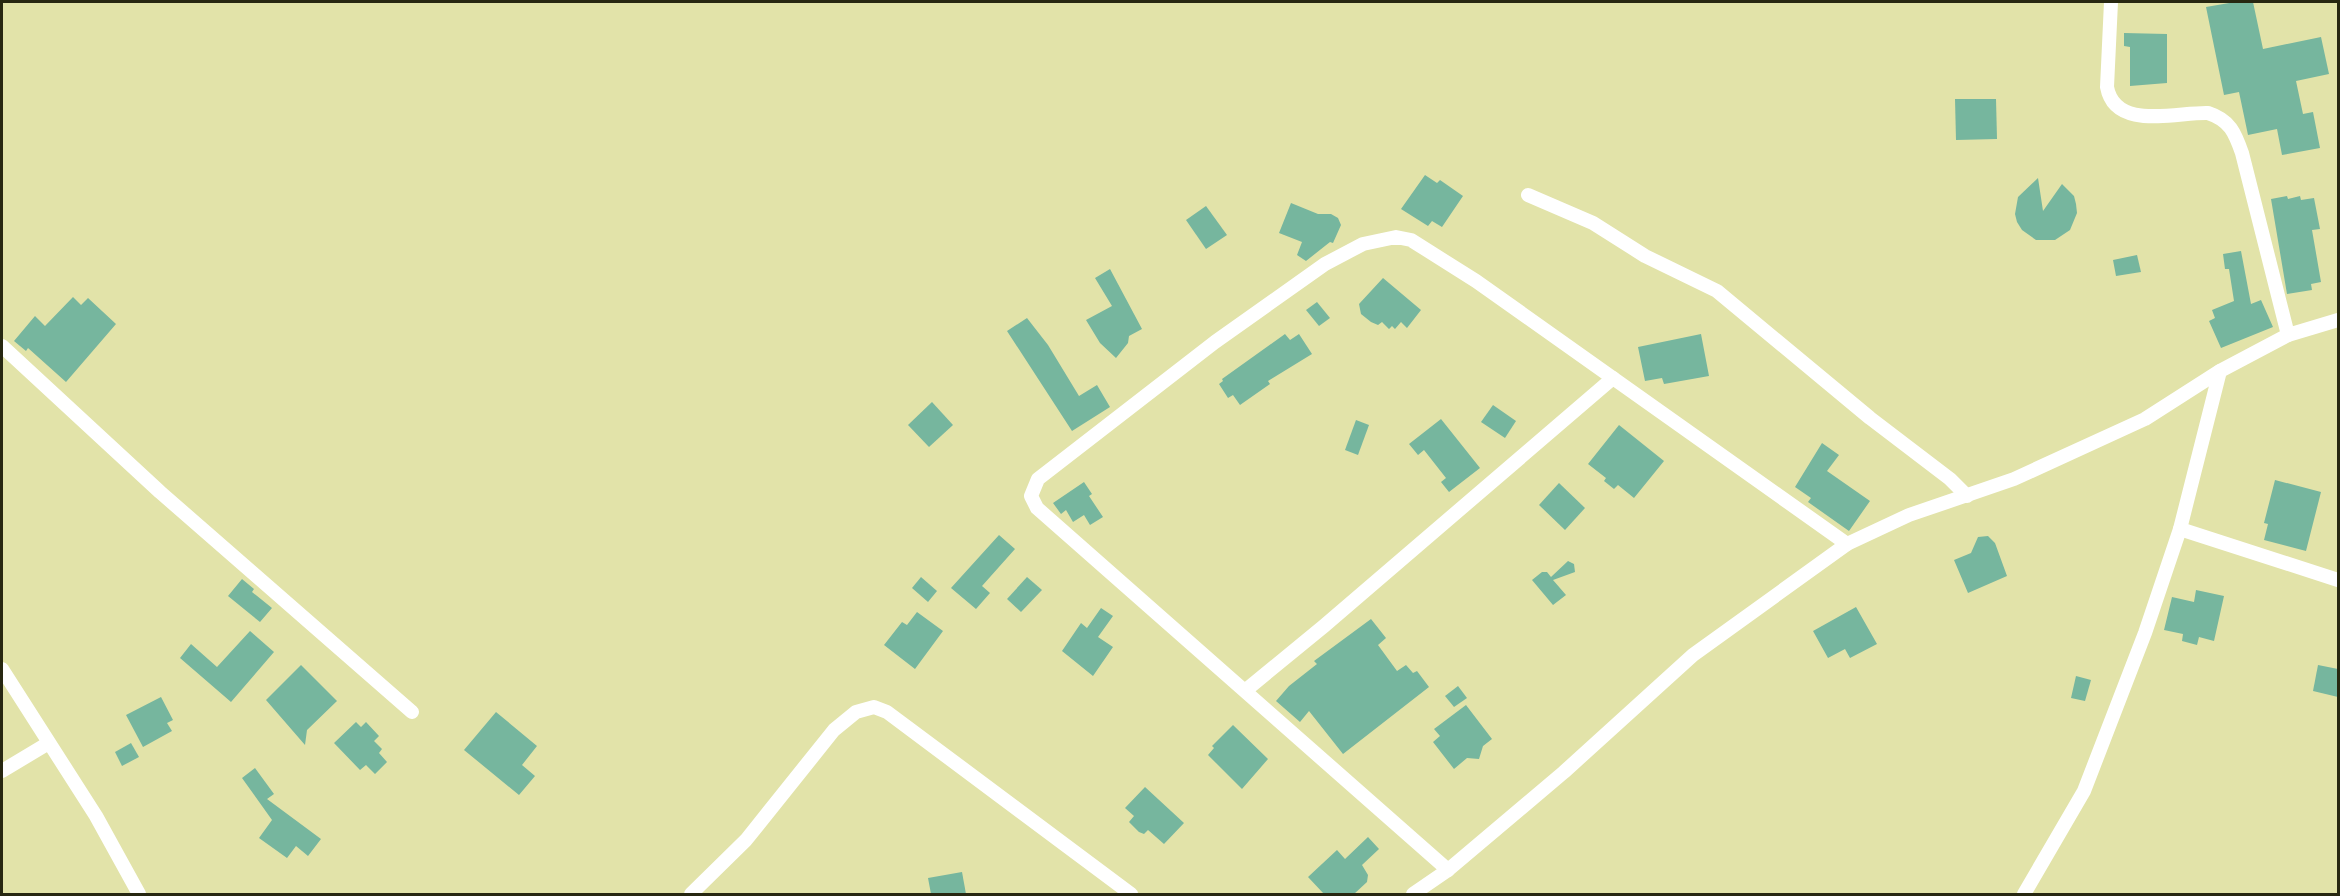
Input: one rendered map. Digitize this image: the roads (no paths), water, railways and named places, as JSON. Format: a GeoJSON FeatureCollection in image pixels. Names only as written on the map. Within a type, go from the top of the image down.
{"type":"FeatureCollection","features":[{"type":"Feature","properties":{"kind":"street"},"geometry":{"type":"LineString","coordinates":[[2110,2],[2107,87],[2109,99],[2115,107],[2136,116],[2208,113],[2219,116],[2235,133],[2255,201],[2288,335]]}},
{"type":"Feature","properties":{"kind":"street"},"geometry":{"type":"LineString","coordinates":[[1528,195],[1593,223],[1645,256],[1717,291],[1870,418],[1950,479],[1967,496]]}},
{"type":"Feature","properties":{"kind":"street"},"geometry":{"type":"LineString","coordinates":[[1448,870],[1246,690],[1093,560],[1037,508],[1032,495],[1038,479],[1215,342],[1325,264],[1363,244],[1382,238],[1396,237],[1411,240],[1476,281],[1847,543]]}},
{"type":"Feature","properties":{"kind":"street"},"geometry":{"type":"LineString","coordinates":[[1413,894],[1448,870],[1564,772],[1693,654],[1847,543],[1909,515],[2014,479],[2145,419],[2220,371],[2288,335],[2338,320]]}},
{"type":"Feature","properties":{"kind":"street"},"geometry":{"type":"LineString","coordinates":[[2,346],[160,492],[412,712]]}},
{"type":"Feature","properties":{"kind":"street"},"geometry":{"type":"LineString","coordinates":[[2024,894],[2084,791],[2145,633],[2180,528],[2220,371]]}},
{"type":"Feature","properties":{"kind":"street"},"geometry":{"type":"LineString","coordinates":[[1246,690],[1613,378]]}},
{"type":"Feature","properties":{"kind":"street"},"geometry":{"type":"LineString","coordinates":[[2180,528],[2338,580]]}},
{"type":"Feature","properties":{"kind":"street"},"geometry":{"type":"LineString","coordinates":[[2,669],[47,744],[96,816],[139,894]]}},
{"type":"Feature","properties":{"kind":"street"},"geometry":{"type":"LineString","coordinates":[[691,894],[746,840],[834,730],[856,712],[874,707],[887,712],[1131,894]]}},
{"type":"Feature","properties":{"kind":"street"},"geometry":{"type":"LineString","coordinates":[[2,771],[47,744]]}}]}
